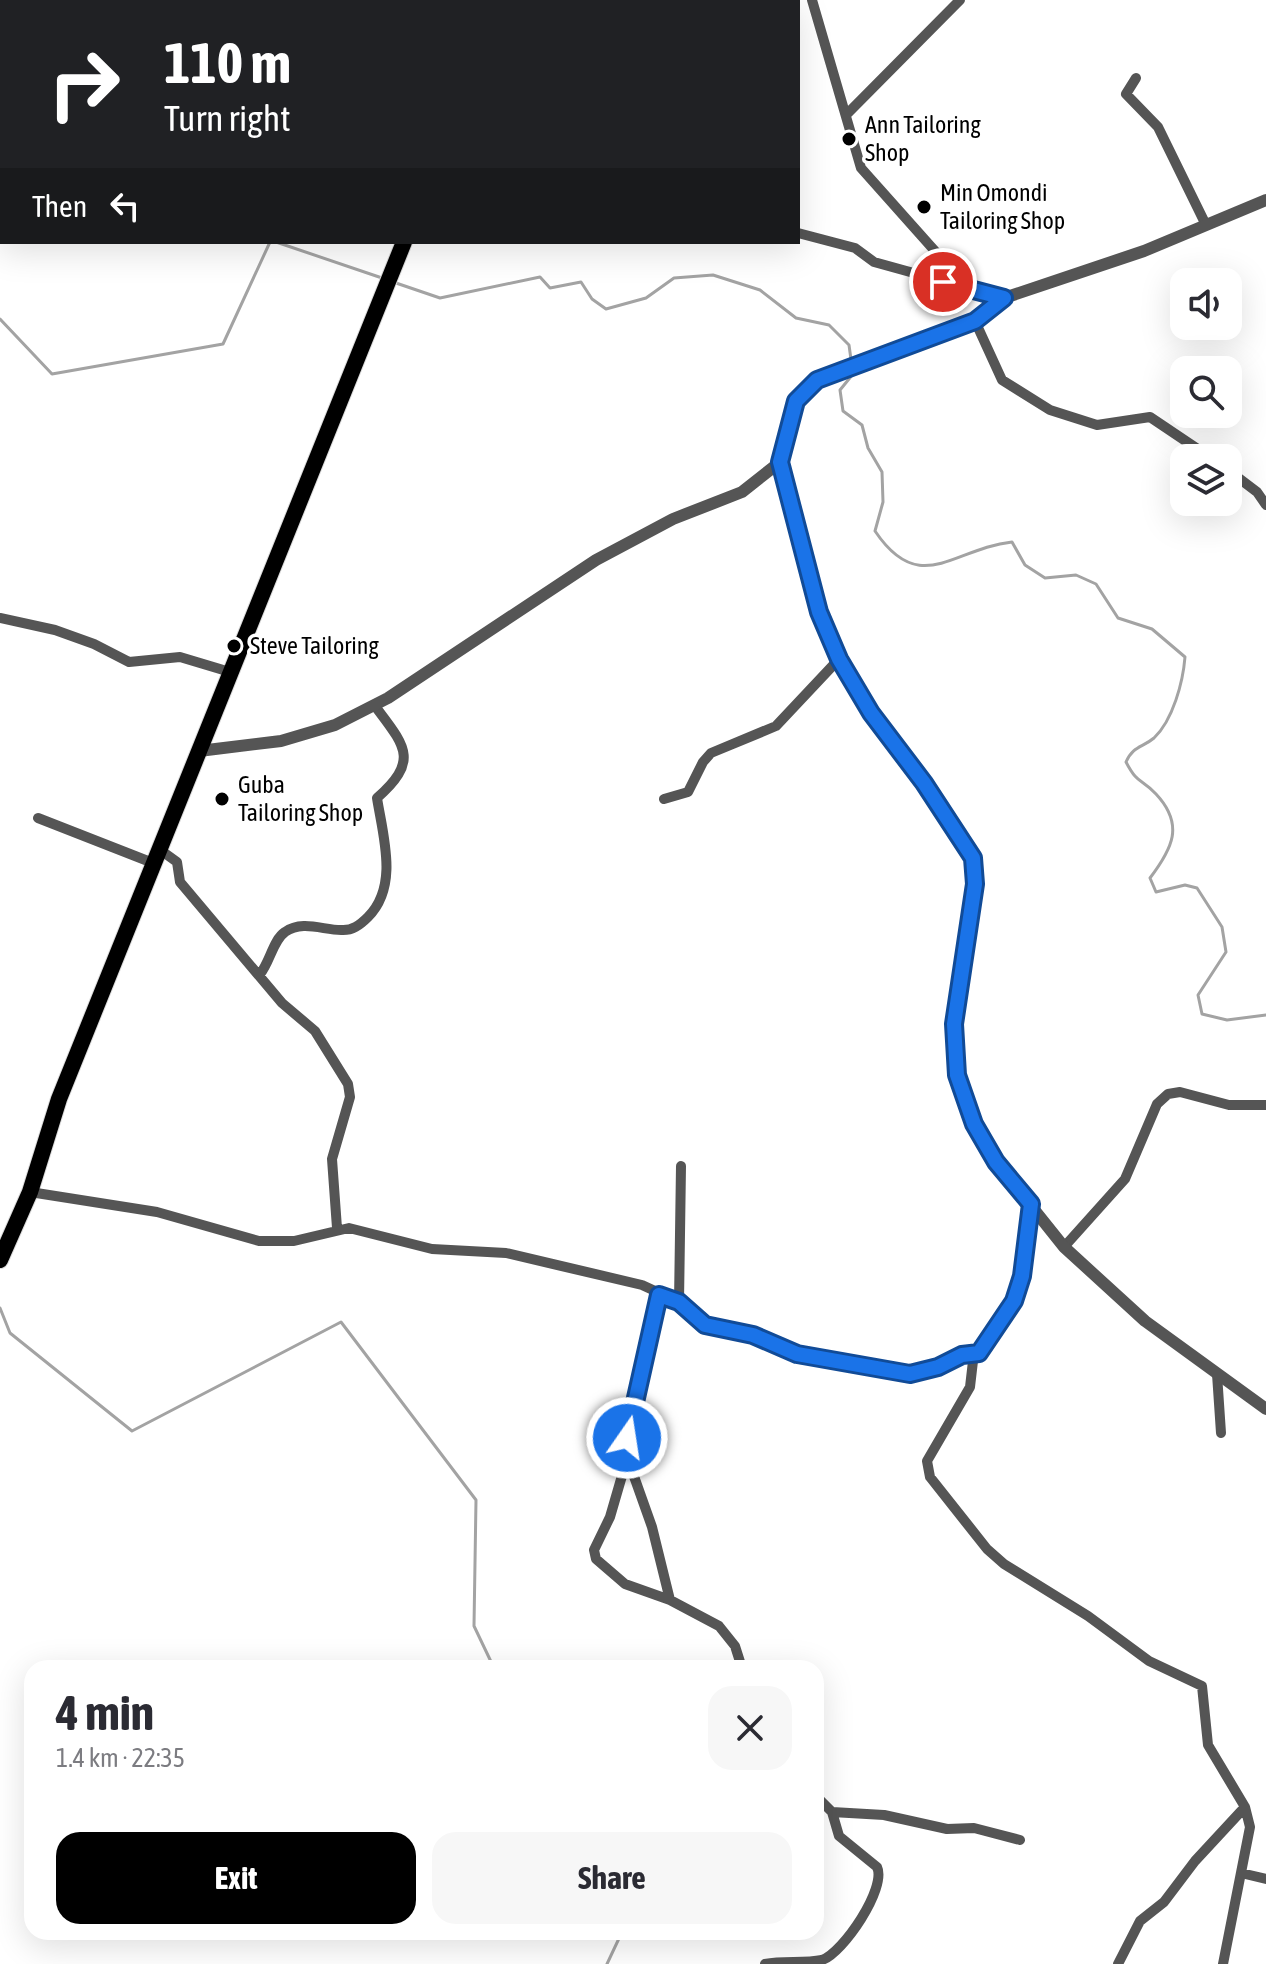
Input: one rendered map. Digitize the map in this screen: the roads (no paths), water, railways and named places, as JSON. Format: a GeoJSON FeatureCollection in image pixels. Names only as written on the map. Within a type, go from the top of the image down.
{"type":"FeatureCollection","features":[{"type":"Feature","properties":{"kind":"main road"},"geometry":{"type":"LineString","coordinates":[[0,1260],[30,1192],[59,1099],[401,250]]}},
{"type":"Feature","properties":{"kind":"street"},"geometry":{"type":"LineString","coordinates":[[812,0],[858,159],[867,176],[967,287]]}},
{"type":"Feature","properties":{"kind":"street"},"geometry":{"type":"LineString","coordinates":[[847,114],[960,0]]}},
{"type":"Feature","properties":{"kind":"street"},"geometry":{"type":"LineString","coordinates":[[1136,78],[1126,94],[1158,127],[1206,225]]}},
{"type":"Feature","properties":{"kind":"street"},"geometry":{"type":"LineString","coordinates":[[1266,200],[1144,251],[1004,298],[975,321],[817,380],[796,401],[780,462],[819,612],[839,659],[871,713],[924,783],[973,858],[975,884],[954,1024],[957,1075],[974,1124],[996,1162],[1064,1247],[1145,1321],[1266,1409]]}},
{"type":"Feature","properties":{"kind":"street"},"geometry":{"type":"LineString","coordinates":[[800,234],[855,248],[874,262],[1004,298]]}},
{"type":"Feature","properties":{"kind":"street"},"geometry":{"type":"LineString","coordinates":[[975,321],[1002,380],[1050,410],[1097,425],[1150,417],[1190,444]]}},
{"type":"Feature","properties":{"kind":"street"},"geometry":{"type":"LineString","coordinates":[[199,751],[281,741],[321,731],[375,706],[596,560],[673,519],[742,492],[780,462]]}},
{"type":"Feature","properties":{"kind":"street"},"geometry":{"type":"LineString","coordinates":[[1242,481],[1257,492],[1266,505]]}},
{"type":"Feature","properties":{"kind":"street"},"geometry":{"type":"LineString","coordinates":[[0,618],[55,630],[94,644],[129,662],[180,657],[230,672]]}},
{"type":"Feature","properties":{"kind":"street"},"geometry":{"type":"LineString","coordinates":[[664,799],[688,792],[711,753],[776,726],[839,659]]}},
{"type":"Feature","properties":{"kind":"street"},"geometry":{"type":"LineString","coordinates":[[260,974],[285,932],[298,927],[346,931],[357,926],[374,910],[385,891],[385,854],[377,798],[396,782],[404,763],[401,741],[375,706]]}},
{"type":"Feature","properties":{"kind":"street"},"geometry":{"type":"LineString","coordinates":[[38,818],[177,862],[180,882],[282,1003],[315,1031],[350,1091],[332,1159],[337,1228]]}},
{"type":"Feature","properties":{"kind":"street"},"geometry":{"type":"LineString","coordinates":[[1064,1247],[1125,1179],[1157,1104],[1168,1094],[1180,1092],[1229,1105],[1266,1105]]}},
{"type":"Feature","properties":{"kind":"street"},"geometry":{"type":"LineString","coordinates":[[679,1302],[681,1166]]}},
{"type":"Feature","properties":{"kind":"street"},"geometry":{"type":"LineString","coordinates":[[30,1192],[101,1206],[157,1212],[259,1241],[294,1241],[337,1228],[432,1249],[506,1253],[642,1285],[679,1302],[705,1325],[753,1335],[797,1354],[910,1374],[938,1367],[962,1355],[979,1353]]}},
{"type":"Feature","properties":{"kind":"street"},"geometry":{"type":"LineString","coordinates":[[1031,1204],[1022,1276],[1014,1301],[973,1361],[970,1387],[927,1461],[930,1477],[987,1549],[1004,1564],[1088,1616],[1149,1661],[1202,1686],[1208,1745],[1245,1807],[1250,1827],[1223,1964]]}},
{"type":"Feature","properties":{"kind":"street"},"geometry":{"type":"LineString","coordinates":[[659,1295],[627,1438],[627,1460],[594,1557],[625,1584],[670,1600],[728,1633],[739,1660]]}},
{"type":"Feature","properties":{"kind":"street"},"geometry":{"type":"LineString","coordinates":[[1217,1374],[1221,1433]]}},
{"type":"Feature","properties":{"kind":"street"},"geometry":{"type":"LineString","coordinates":[[627,1460],[652,1527],[670,1600]]}},
{"type":"Feature","properties":{"kind":"street"},"geometry":{"type":"LineString","coordinates":[[765,1964],[810,1962],[830,1956],[855,1928],[877,1889],[877,1867],[839,1836],[832,1812],[824,1804]]}},
{"type":"Feature","properties":{"kind":"street"},"geometry":{"type":"LineString","coordinates":[[1118,1964],[1140,1921],[1164,1902],[1195,1861],[1245,1807]]}},
{"type":"Feature","properties":{"kind":"street"},"geometry":{"type":"LineString","coordinates":[[832,1812],[884,1815],[947,1829],[974,1828],[1020,1840]]}},
{"type":"Feature","properties":{"kind":"street"},"geometry":{"type":"LineString","coordinates":[[1241,1873],[1266,1879]]}},
{"type":"Feature","properties":{"kind":"waterway"},"geometry":{"type":"LineString","coordinates":[[0,319],[52,374],[223,344],[269,244]]}},
{"type":"Feature","properties":{"kind":"waterway"},"geometry":{"type":"LineString","coordinates":[[282,244],[385,279]]}},
{"type":"Feature","properties":{"kind":"waterway"},"geometry":{"type":"LineString","coordinates":[[396,283],[440,298],[540,277],[550,288],[581,282],[592,299],[606,309],[646,298],[674,278],[713,275],[760,290],[796,318],[829,325],[849,345],[853,374],[840,390],[843,411],[862,425],[868,448],[882,472],[883,502],[875,531],[891,551],[907,562],[923,566],[1012,542],[1025,565],[1045,578],[1076,575],[1096,584],[1118,618],[1152,629],[1185,657],[1179,689],[1167,721],[1154,738],[1135,750],[1126,762],[1137,778],[1165,805],[1173,827],[1169,847],[1150,878],[1156,892],[1185,885],[1197,888],[1222,927],[1226,952],[1198,995],[1202,1014],[1227,1020],[1266,1015]]}},
{"type":"Feature","properties":{"kind":"waterway"},"geometry":{"type":"LineString","coordinates":[[0,1308],[10,1333],[132,1431],[341,1322],[476,1500],[474,1626],[490,1660]]}},
{"type":"Feature","properties":{"kind":"waterway"},"geometry":{"type":"LineString","coordinates":[[607,1964],[618,1940]]}},
{"type":"Feature","properties":{"kind":"place","name":"Ann Tailoring Shop"},"geometry":{"type":"Point","coordinates":[849,139]}},
{"type":"Feature","properties":{"kind":"place","name":"Min Omondi Tailoring Shop"},"geometry":{"type":"Point","coordinates":[924,207]}},
{"type":"Feature","properties":{"kind":"place","name":"Steve Tailoring"},"geometry":{"type":"Point","coordinates":[234,646]}},
{"type":"Feature","properties":{"kind":"place","name":"Guba Tailoring Shop"},"geometry":{"type":"Point","coordinates":[222,799]}}]}
